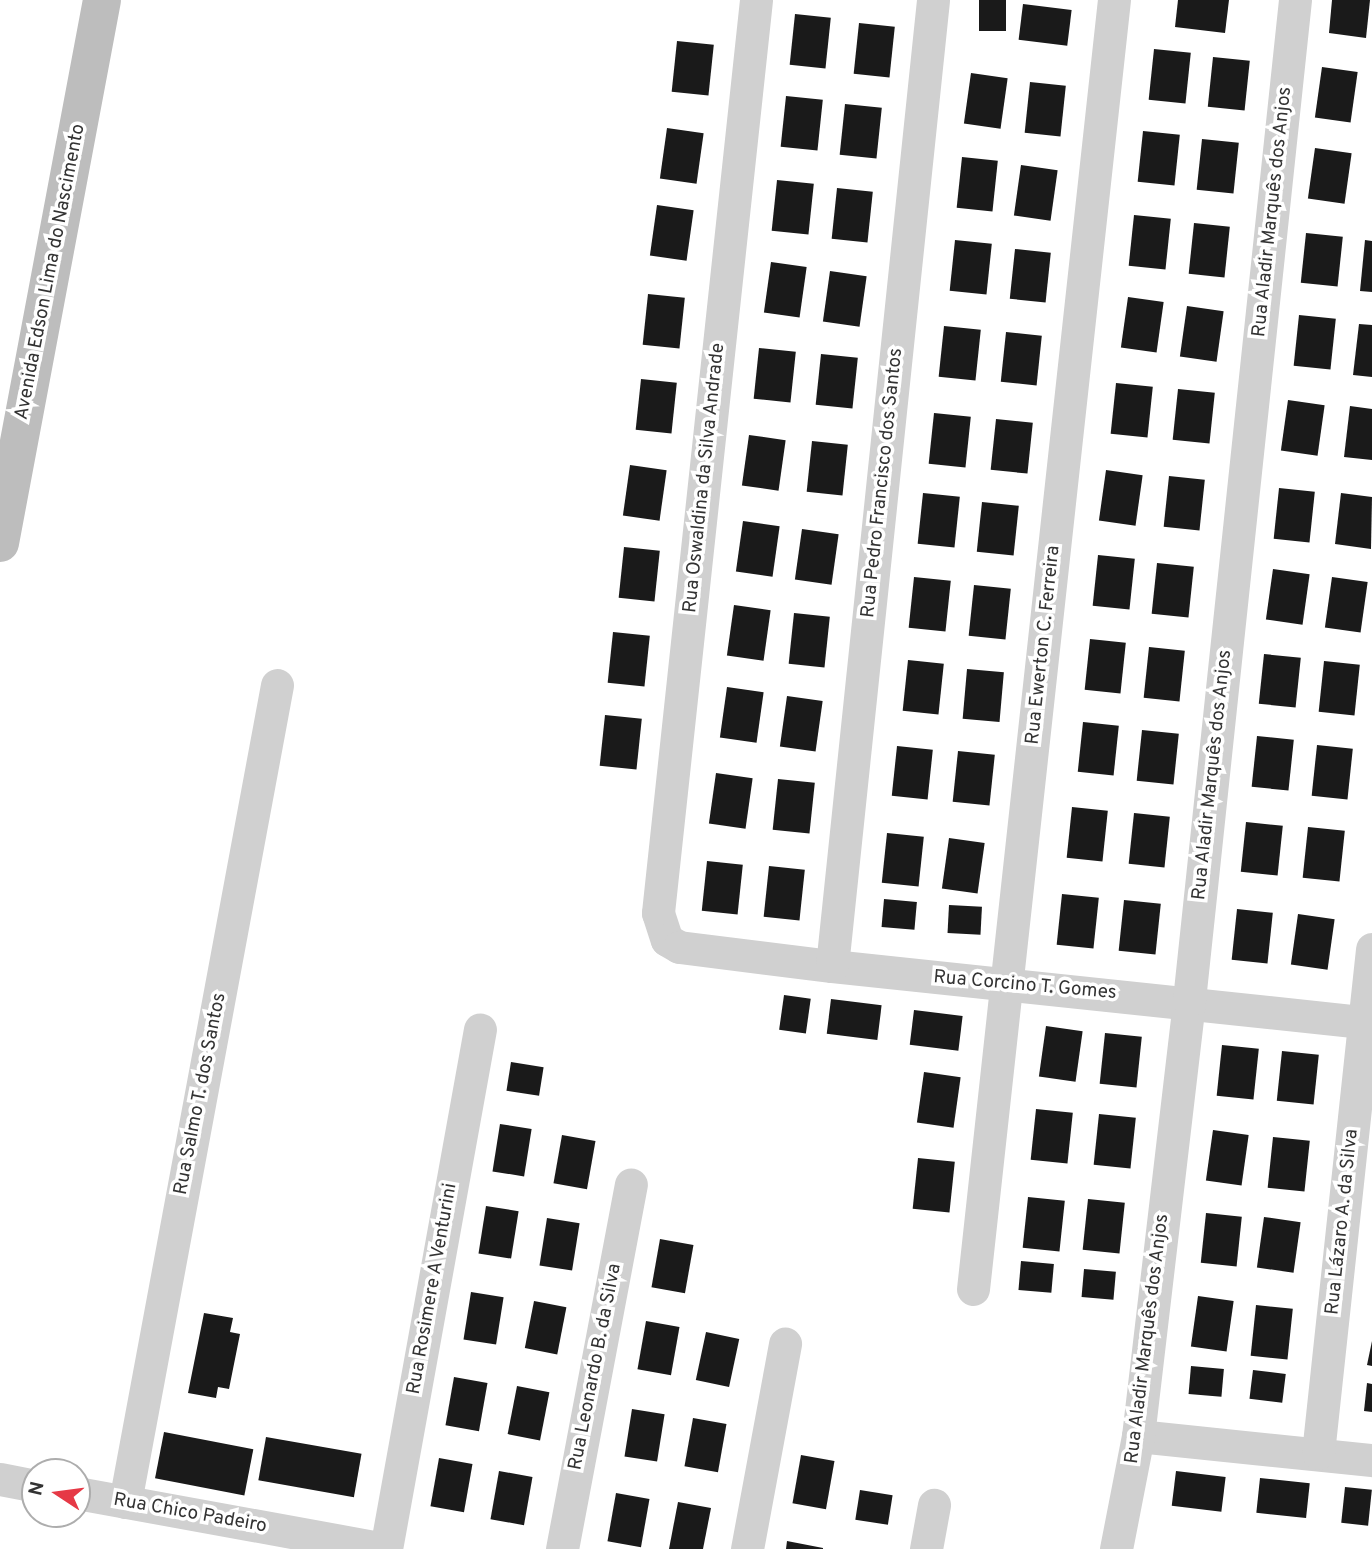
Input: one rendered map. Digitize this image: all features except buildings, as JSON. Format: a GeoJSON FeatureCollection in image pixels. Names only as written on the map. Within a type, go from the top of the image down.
{"type":"FeatureCollection","features":[{"type":"Feature","properties":{"kind":"street","name":"Avenida Edson Lima do Nascimento"},"geometry":{"type":"LineString","coordinates":[[0,543],[102,0]]}},
{"type":"Feature","properties":{"kind":"street","name":"Rua Oswaldina da Silva Andrade"},"geometry":{"type":"LineString","coordinates":[[679,947],[667,940],[658,913],[756,0]]}},
{"type":"Feature","properties":{"kind":"street","name":"Rua Pedro Francisco dos Santos"},"geometry":{"type":"LineString","coordinates":[[832,966],[933,0]]}},
{"type":"Feature","properties":{"kind":"street","name":"Rua Ewerton C. Ferreira"},"geometry":{"type":"LineString","coordinates":[[973,1289],[1114,0]]}},
{"type":"Feature","properties":{"kind":"street","name":"Rua Aladir Marquês dos Anjos"},"geometry":{"type":"LineString","coordinates":[[1116,1549],[1138,1436],[1189,1000],[1295,0]]}},
{"type":"Feature","properties":{"kind":"street","name":"Rua Salmo T. dos Santos"},"geometry":{"type":"LineString","coordinates":[[125,1502],[277,685]]}},
{"type":"Feature","properties":{"kind":"street","name":"Rua Corcino T. Gomes"},"geometry":{"type":"LineString","coordinates":[[679,947],[1007,986],[1189,1000],[1368,1022]]}},
{"type":"Feature","properties":{"kind":"street","name":"Rua Lázaro A. da Silva"},"geometry":{"type":"LineString","coordinates":[[1318,1453],[1368,1022],[1372,949]]}},
{"type":"Feature","properties":{"kind":"street","name":"Rua Rosimere A Venturini"},"geometry":{"type":"LineString","coordinates":[[386,1549],[480,1029]]}},
{"type":"Feature","properties":{"kind":"street","name":"Rua Leonardo B. da Silva"},"geometry":{"type":"LineString","coordinates":[[562,1549],[631,1184]]}},
{"type":"Feature","properties":{"kind":"street"},"geometry":{"type":"LineString","coordinates":[[747,1549],[785,1343]]}},
{"type":"Feature","properties":{"kind":"street"},"geometry":{"type":"LineString","coordinates":[[1138,1436],[1372,1460]]}},
{"type":"Feature","properties":{"kind":"street"},"geometry":{"type":"LineString","coordinates":[[0,1479],[21,1483]]}},
{"type":"Feature","properties":{"kind":"street","name":"Rua Chico Padeiro"},"geometry":{"type":"LineString","coordinates":[[91,1496],[386,1549]]}},
{"type":"Feature","properties":{"kind":"street"},"geometry":{"type":"LineString","coordinates":[[926,1549],[934,1505]]}}]}
